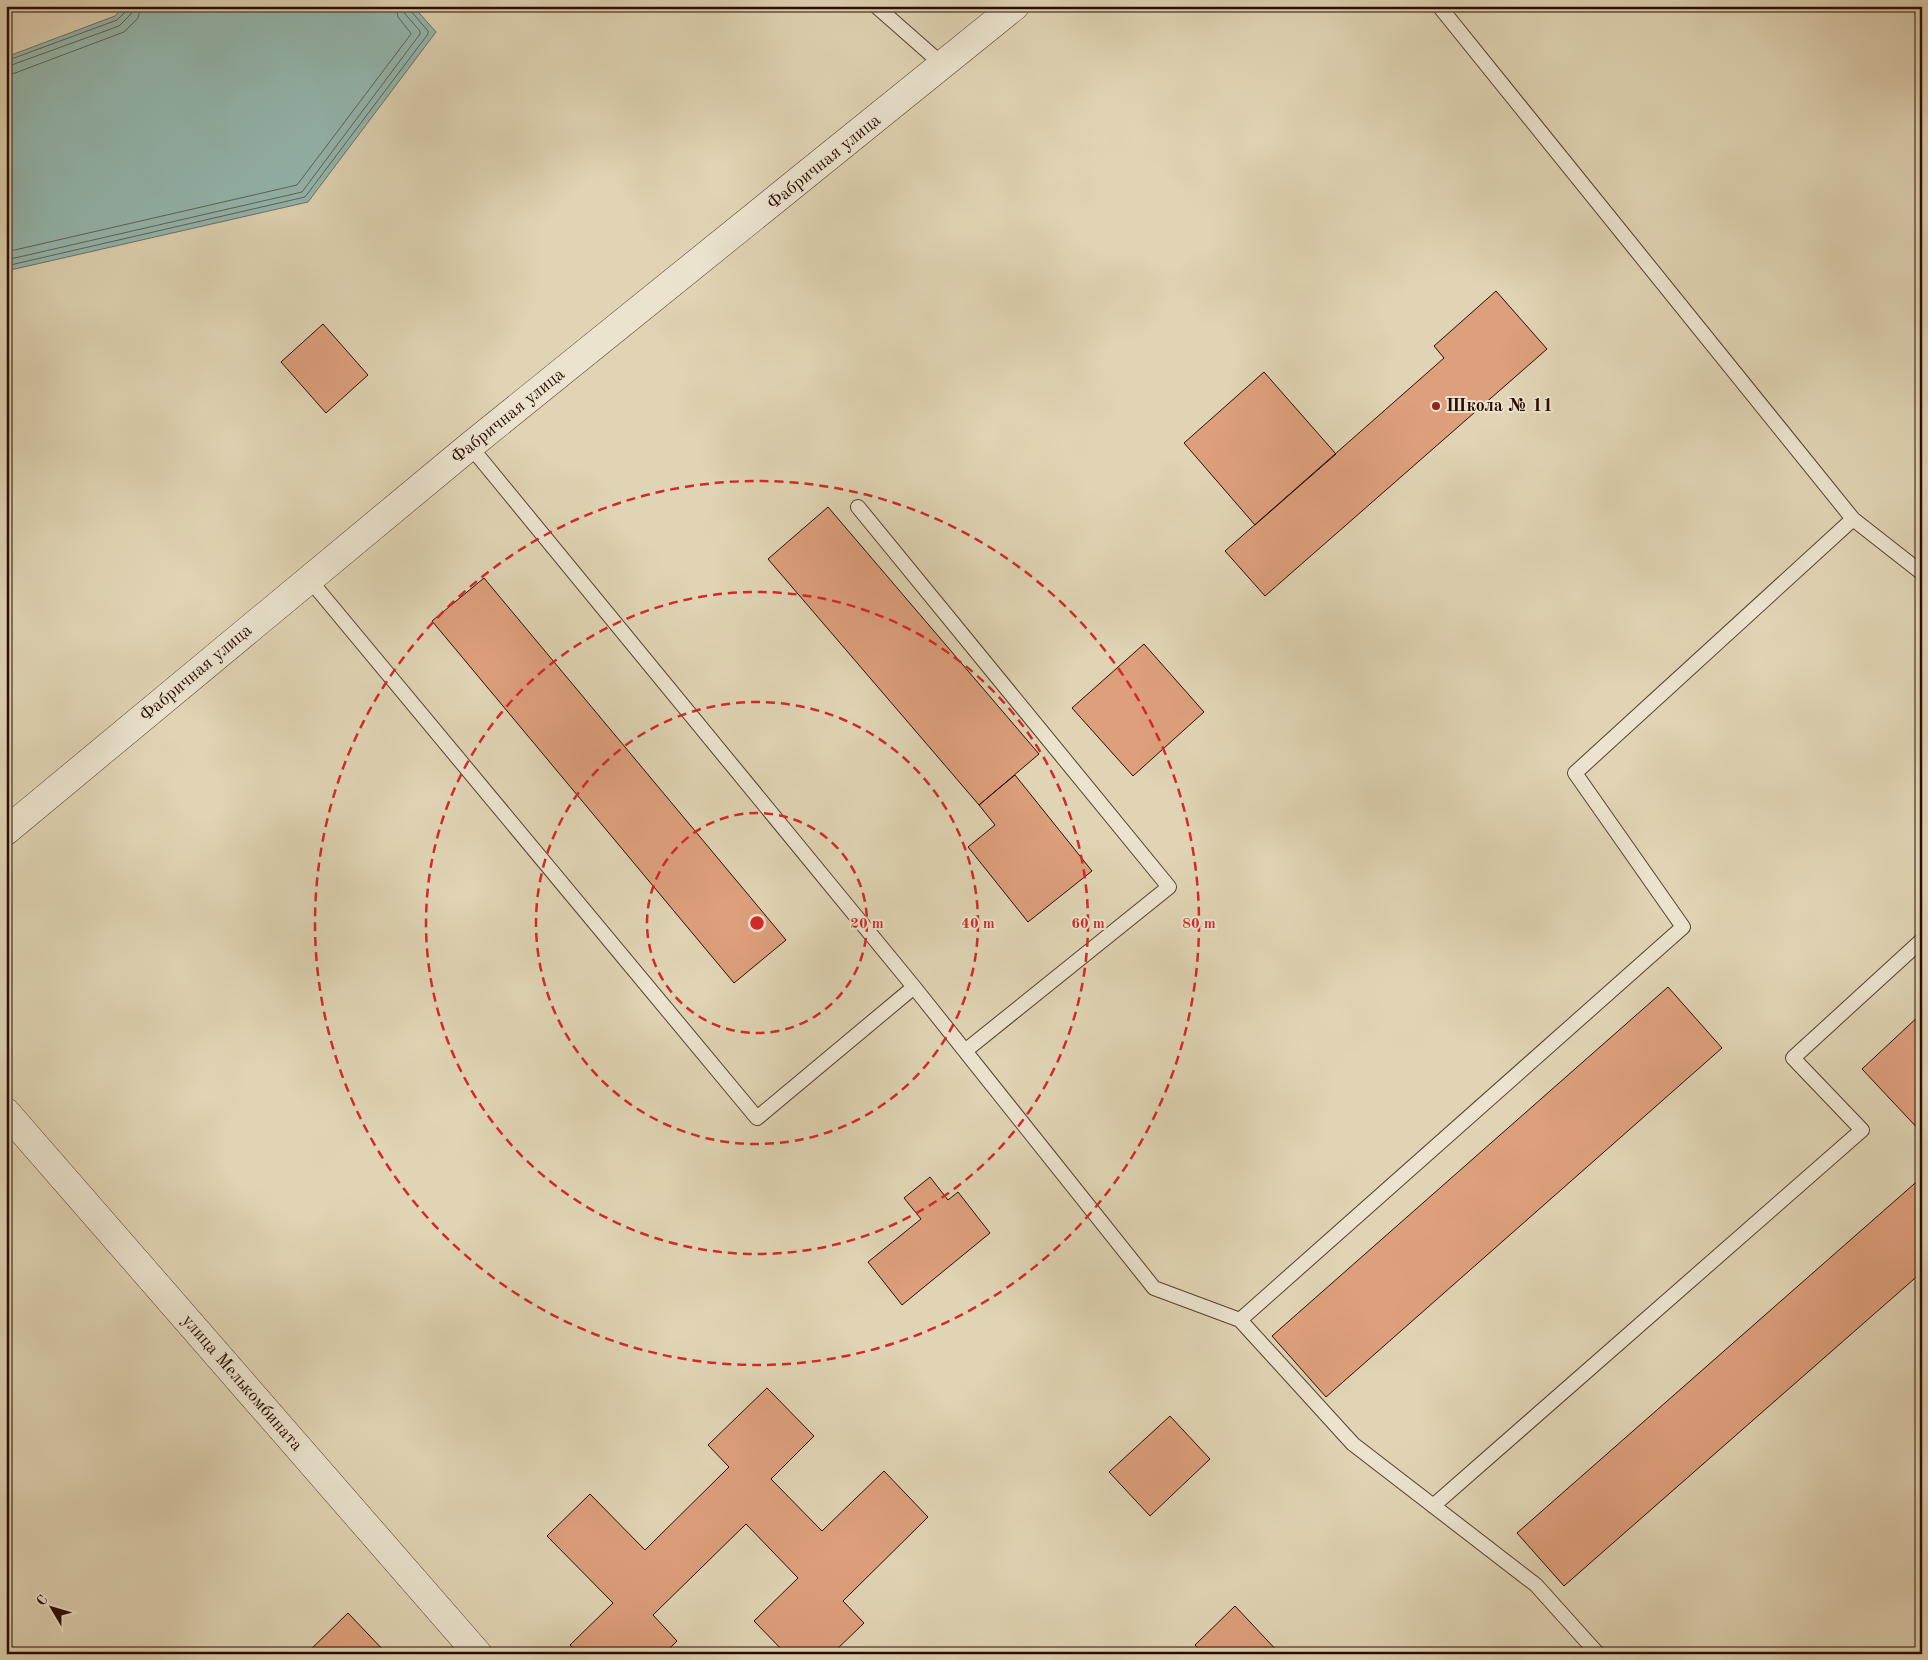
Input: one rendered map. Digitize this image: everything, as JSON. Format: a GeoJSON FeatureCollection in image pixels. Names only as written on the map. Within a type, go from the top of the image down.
{"type":"FeatureCollection","features":[{"type":"Feature","properties":{"kind":"street","name":"Фабричная улица"},"geometry":{"type":"LineString","coordinates":[[6,831],[470,446],[1015,6]]}},
{"type":"Feature","properties":{"kind":"street","name":"улица Мелькомбината"},"geometry":{"type":"LineString","coordinates":[[6,1112],[478,1654]]}},
{"type":"Feature","properties":{"kind":"lane"},"geometry":{"type":"LineString","coordinates":[[876,6],[943,66]]}},
{"type":"Feature","properties":{"kind":"lane"},"geometry":{"type":"LineString","coordinates":[[1439,6],[1853,519],[1922,573]]}},
{"type":"Feature","properties":{"kind":"lane"},"geometry":{"type":"LineString","coordinates":[[470,446],[914,987],[1154,1288],[1240,1320],[1353,1444],[1536,1585],[1598,1654]]}},
{"type":"Feature","properties":{"kind":"lane"},"geometry":{"type":"LineString","coordinates":[[858,506],[1168,887],[965,1051]]}},
{"type":"Feature","properties":{"kind":"lane"},"geometry":{"type":"LineString","coordinates":[[1240,1320],[1683,927],[1574,773],[1853,519]]}},
{"type":"Feature","properties":{"kind":"lane"},"geometry":{"type":"LineString","coordinates":[[309,579],[757,1118],[914,987]]}},
{"type":"Feature","properties":{"kind":"lane"},"geometry":{"type":"LineString","coordinates":[[1433,1506],[1862,1130],[1793,1058],[1922,940]]}},
{"type":"Feature","properties":{"kind":"water"},"geometry":{"type":"Polygon","coordinates":[[[124,6],[413,6],[436,32],[308,202],[6,271],[6,57],[115,16],[124,6]]]}},
{"type":"Feature","properties":{"kind":"building","name":"Школа № 11"},"geometry":{"type":"Polygon","coordinates":[[[1496,291],[1547,349],[1265,596],[1225,551],[1444,358],[1434,346],[1496,291]]]}},
{"type":"Feature","properties":{"kind":"building"},"geometry":{"type":"Polygon","coordinates":[[[323,324],[368,375],[326,413],[281,362],[323,324]]]}},
{"type":"Feature","properties":{"kind":"building"},"geometry":{"type":"Polygon","coordinates":[[[1264,372],[1336,454],[1255,525],[1184,443],[1264,372]]]}},
{"type":"Feature","properties":{"kind":"building"},"geometry":{"type":"Polygon","coordinates":[[[828,507],[1039,754],[979,805],[768,559],[828,507]]]}},
{"type":"Feature","properties":{"kind":"building"},"geometry":{"type":"Polygon","coordinates":[[[484,578],[786,940],[734,983],[432,621],[484,578]]]}},
{"type":"Feature","properties":{"kind":"building"},"geometry":{"type":"Polygon","coordinates":[[[1144,644],[1204,712],[1133,776],[1072,708],[1144,644]]]}},
{"type":"Feature","properties":{"kind":"building"},"geometry":{"type":"Polygon","coordinates":[[[1015,775],[1092,871],[1028,922],[968,847],[995,825],[979,805],[1015,775]]]}},
{"type":"Feature","properties":{"kind":"building"},"geometry":{"type":"Polygon","coordinates":[[[1668,987],[1722,1048],[1326,1397],[1272,1336],[1668,987]]]}},
{"type":"Feature","properties":{"kind":"building"},"geometry":{"type":"Polygon","coordinates":[[[1922,1013],[1922,1133],[1862,1069],[1922,1013]]]}},
{"type":"Feature","properties":{"kind":"building"},"geometry":{"type":"Polygon","coordinates":[[[930,1177],[948,1200],[958,1192],[990,1233],[902,1305],[868,1262],[921,1219],[904,1198],[930,1177]]]}},
{"type":"Feature","properties":{"kind":"building"},"geometry":{"type":"Polygon","coordinates":[[[1922,1177],[1922,1272],[1564,1586],[1517,1533],[1922,1177]]]}},
{"type":"Feature","properties":{"kind":"building"},"geometry":{"type":"Polygon","coordinates":[[[767,1388],[814,1436],[771,1479],[822,1531],[884,1471],[928,1517],[843,1601],[864,1623],[832,1654],[786,1654],[754,1621],[798,1578],[746,1524],[653,1615],[677,1641],[664,1654],[578,1654],[570,1645],[613,1603],[547,1536],[590,1494],[645,1550],[729,1467],[708,1445],[767,1388]]]}},
{"type":"Feature","properties":{"kind":"building"},"geometry":{"type":"Polygon","coordinates":[[[1170,1416],[1210,1459],[1150,1516],[1109,1472],[1170,1416]]]}},
{"type":"Feature","properties":{"kind":"building"},"geometry":{"type":"Polygon","coordinates":[[[1235,1606],[1280,1654],[1203,1654],[1195,1645],[1235,1606]]]}},
{"type":"Feature","properties":{"kind":"building"},"geometry":{"type":"Polygon","coordinates":[[[348,1613],[387,1654],[306,1654],[348,1613]]]}},
{"type":"Feature","properties":{"kind":"place","name":"Школа № 11"},"geometry":{"type":"Point","coordinates":[1436,406]}}]}
